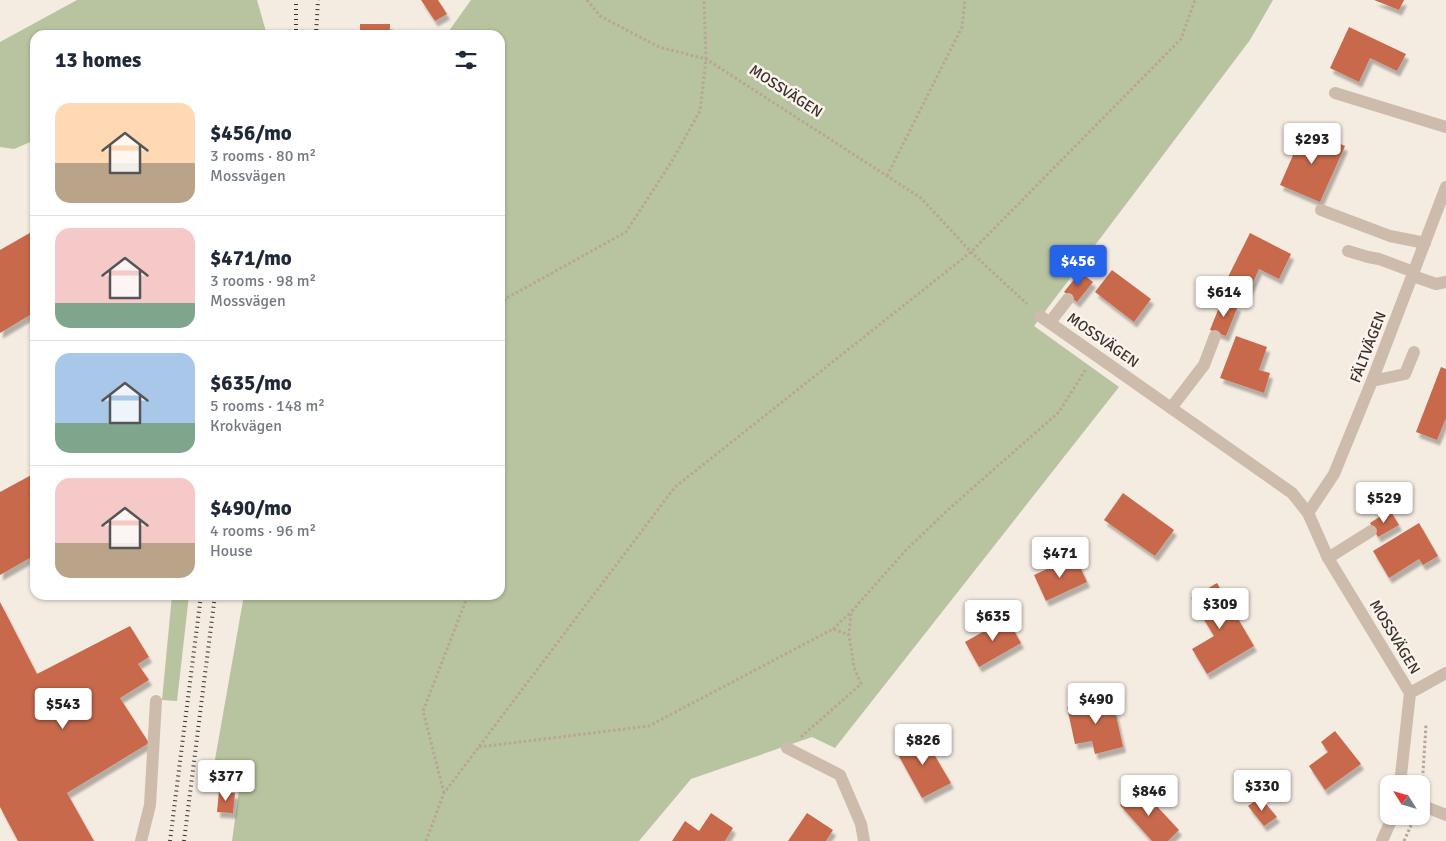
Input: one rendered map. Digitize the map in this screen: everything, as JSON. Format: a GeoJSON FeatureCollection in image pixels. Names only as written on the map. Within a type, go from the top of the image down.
{"type":"FeatureCollection","features":[{"type":"Feature","properties":{"kind":"street"},"geometry":{"type":"LineString","coordinates":[[1335,93],[1446,127]]}},
{"type":"Feature","properties":{"kind":"street","name":"FÄLTVÄGEN"},"geometry":{"type":"LineString","coordinates":[[1308,513],[1334,474],[1414,274],[1446,187]]}},
{"type":"Feature","properties":{"kind":"street"},"geometry":{"type":"LineString","coordinates":[[1321,210],[1390,236],[1425,243]]}},
{"type":"Feature","properties":{"kind":"street"},"geometry":{"type":"LineString","coordinates":[[1348,251],[1379,259],[1436,284],[1446,282]]}},
{"type":"Feature","properties":{"kind":"street"},"geometry":{"type":"LineString","coordinates":[[1045,319],[1068,299]]}},
{"type":"Feature","properties":{"kind":"street","name":"MOSSVÄGEN"},"geometry":{"type":"LineString","coordinates":[[1045,319],[1292,493],[1308,513],[1328,558],[1410,693]]}},
{"type":"Feature","properties":{"kind":"street"},"geometry":{"type":"LineString","coordinates":[[1171,408],[1204,365],[1215,336]]}},
{"type":"Feature","properties":{"kind":"street"},"geometry":{"type":"LineString","coordinates":[[1372,381],[1405,374],[1414,352]]}},
{"type":"Feature","properties":{"kind":"street"},"geometry":{"type":"LineString","coordinates":[[1328,558],[1371,531]]}},
{"type":"Feature","properties":{"kind":"street"},"geometry":{"type":"LineString","coordinates":[[1401,775],[1410,693],[1446,673]]}},
{"type":"Feature","properties":{"kind":"street"},"geometry":{"type":"LineString","coordinates":[[141,841],[150,805],[156,701]]}},
{"type":"Feature","properties":{"kind":"street"},"geometry":{"type":"LineString","coordinates":[[787,748],[840,775],[861,824],[864,841]]}},
{"type":"Feature","properties":{"kind":"street"},"geometry":{"type":"LineString","coordinates":[[1430,809],[1446,815]]}},
{"type":"Feature","properties":{"kind":"street"},"geometry":{"type":"LineString","coordinates":[[1382,841],[1390,825]]}},
{"type":"Feature","properties":{"kind":"path","name":"MOSSVÄGEN"},"geometry":{"type":"LineString","coordinates":[[587,0],[600,16],[659,47],[706,59],[921,198],[971,252],[1045,319]]}},
{"type":"Feature","properties":{"kind":"path"},"geometry":{"type":"LineString","coordinates":[[505,299],[626,232],[672,161],[700,111],[706,59],[704,0]]}},
{"type":"Feature","properties":{"kind":"path"},"geometry":{"type":"LineString","coordinates":[[888,176],[962,27],[965,0]]}},
{"type":"Feature","properties":{"kind":"path"},"geometry":{"type":"LineString","coordinates":[[426,841],[444,793],[675,487],[971,252],[1181,39],[1195,0]]}},
{"type":"Feature","properties":{"kind":"path"},"geometry":{"type":"LineString","coordinates":[[479,748],[649,726],[833,628],[851,612],[907,549],[951,507],[1059,412],[1095,356]]}},
{"type":"Feature","properties":{"kind":"path"},"geometry":{"type":"LineString","coordinates":[[444,793],[423,711],[466,600]]}},
{"type":"Feature","properties":{"kind":"path"},"geometry":{"type":"LineString","coordinates":[[787,748],[861,684],[854,667],[849,635],[851,612]]}},
{"type":"Feature","properties":{"kind":"path"},"geometry":{"type":"LineString","coordinates":[[833,628],[849,635]]}},
{"type":"Feature","properties":{"kind":"path"},"geometry":{"type":"LineString","coordinates":[[1404,841],[1411,825]]}},
{"type":"Feature","properties":{"kind":"green space"},"geometry":{"type":"Polygon","coordinates":[[[77,0],[257,0],[266,30],[30,30],[30,142],[14,149],[0,147],[0,42],[77,0]]]}},
{"type":"Feature","properties":{"kind":"green space"},"geometry":{"type":"Polygon","coordinates":[[[471,0],[1273,0],[1250,40],[1034,326],[1119,387],[835,748],[812,737],[691,779],[639,841],[232,841],[241,775],[213,771],[243,600],[505,600],[505,30],[450,30],[471,0]]]}},
{"type":"Feature","properties":{"kind":"green space"},"geometry":{"type":"Polygon","coordinates":[[[172,600],[188,600],[177,701],[162,700],[172,600]]]}},
{"type":"Feature","properties":{"kind":"building"},"geometry":{"type":"Polygon","coordinates":[[[421,0],[438,0],[447,14],[435,21],[421,0]]]}},
{"type":"Feature","properties":{"kind":"building"},"geometry":{"type":"Polygon","coordinates":[[[1374,0],[1404,0],[1399,10],[1374,0]]]}},
{"type":"Feature","properties":{"kind":"building"},"geometry":{"type":"Polygon","coordinates":[[[360,24],[390,24],[390,30],[360,30],[360,24]]]}},
{"type":"Feature","properties":{"kind":"building"},"geometry":{"type":"Polygon","coordinates":[[[1349,27],[1406,54],[1397,71],[1370,58],[1359,82],[1330,68],[1349,27]]]}},
{"type":"Feature","properties":{"kind":"building"},"geometry":{"type":"Polygon","coordinates":[[[1305,128],[1345,146],[1320,202],[1280,185],[1305,128]]]}},
{"type":"Feature","properties":{"kind":"building"},"geometry":{"type":"Polygon","coordinates":[[[30,233],[30,315],[0,333],[0,250],[30,233]]]}},
{"type":"Feature","properties":{"kind":"building"},"geometry":{"type":"Polygon","coordinates":[[[1250,233],[1291,254],[1279,279],[1259,269],[1247,296],[1224,285],[1250,233]]]}},
{"type":"Feature","properties":{"kind":"building"},"geometry":{"type":"Polygon","coordinates":[[[1112,270],[1151,299],[1134,322],[1095,292],[1112,270]]]}},
{"type":"Feature","properties":{"kind":"building"},"geometry":{"type":"Polygon","coordinates":[[[1080,272],[1093,282],[1077,302],[1064,292],[1080,272]]]}},
{"type":"Feature","properties":{"kind":"building"},"geometry":{"type":"Polygon","coordinates":[[[1222,300],[1238,306],[1226,336],[1210,330],[1222,300]]]}},
{"type":"Feature","properties":{"kind":"building"},"geometry":{"type":"Polygon","coordinates":[[[1236,336],[1267,347],[1259,370],[1270,373],[1264,393],[1220,378],[1236,336]]]}},
{"type":"Feature","properties":{"kind":"building"},"geometry":{"type":"Polygon","coordinates":[[[1441,367],[1446,369],[1446,418],[1437,440],[1416,432],[1441,367]]]}},
{"type":"Feature","properties":{"kind":"building"},"geometry":{"type":"Polygon","coordinates":[[[30,476],[30,558],[0,575],[0,492],[30,476]]]}},
{"type":"Feature","properties":{"kind":"building"},"geometry":{"type":"Polygon","coordinates":[[[1123,493],[1174,530],[1155,556],[1104,520],[1123,493]]]}},
{"type":"Feature","properties":{"kind":"building"},"geometry":{"type":"Polygon","coordinates":[[[1390,510],[1399,525],[1378,537],[1370,523],[1390,510]]]}},
{"type":"Feature","properties":{"kind":"building"},"geometry":{"type":"Polygon","coordinates":[[[1419,523],[1438,556],[1423,565],[1419,559],[1389,578],[1373,551],[1419,523]]]}},
{"type":"Feature","properties":{"kind":"building"},"geometry":{"type":"Polygon","coordinates":[[[1075,556],[1087,582],[1046,601],[1034,575],[1075,556]]]}},
{"type":"Feature","properties":{"kind":"building"},"geometry":{"type":"Polygon","coordinates":[[[1217,583],[1254,646],[1207,674],[1192,649],[1214,636],[1191,598],[1217,583]]]}},
{"type":"Feature","properties":{"kind":"building"},"geometry":{"type":"Polygon","coordinates":[[[0,602],[37,674],[130,626],[149,657],[138,664],[149,680],[120,698],[149,743],[67,793],[94,841],[18,841],[0,807],[0,602]]]}},
{"type":"Feature","properties":{"kind":"building"},"geometry":{"type":"Polygon","coordinates":[[[1007,618],[1021,643],[979,667],[965,642],[1007,618]]]}},
{"type":"Feature","properties":{"kind":"building"},"geometry":{"type":"Polygon","coordinates":[[[1112,697],[1123,747],[1095,754],[1092,741],[1075,744],[1067,707],[1112,697]]]}},
{"type":"Feature","properties":{"kind":"building"},"geometry":{"type":"Polygon","coordinates":[[[1335,731],[1361,764],[1325,790],[1309,766],[1328,752],[1321,742],[1335,731]]]}},
{"type":"Feature","properties":{"kind":"building"},"geometry":{"type":"Polygon","coordinates":[[[922,734],[951,783],[922,798],[895,749],[922,734]]]}},
{"type":"Feature","properties":{"kind":"building"},"geometry":{"type":"Polygon","coordinates":[[[1139,787],[1179,830],[1168,841],[1152,841],[1120,805],[1139,787]]]}},
{"type":"Feature","properties":{"kind":"building"},"geometry":{"type":"Polygon","coordinates":[[[219,791],[235,793],[233,813],[217,812],[219,791]]]}},
{"type":"Feature","properties":{"kind":"building"},"geometry":{"type":"Polygon","coordinates":[[[1260,797],[1277,817],[1264,826],[1248,806],[1260,797]]]}},
{"type":"Feature","properties":{"kind":"building"},"geometry":{"type":"Polygon","coordinates":[[[711,813],[733,828],[725,841],[672,841],[685,821],[699,831],[711,813]]]}},
{"type":"Feature","properties":{"kind":"building"},"geometry":{"type":"Polygon","coordinates":[[[807,813],[833,830],[826,841],[788,841],[807,813]]]}},
{"type":"Feature","properties":{"kind":"railway"},"geometry":{"type":"LineString","coordinates":[[296,0],[296,30]]}},
{"type":"Feature","properties":{"kind":"railway"},"geometry":{"type":"LineString","coordinates":[[316,30],[318,0]]}},
{"type":"Feature","properties":{"kind":"railway"},"geometry":{"type":"LineString","coordinates":[[170,841],[200,600]]}},
{"type":"Feature","properties":{"kind":"railway"},"geometry":{"type":"LineString","coordinates":[[184,841],[214,600]]}}]}
